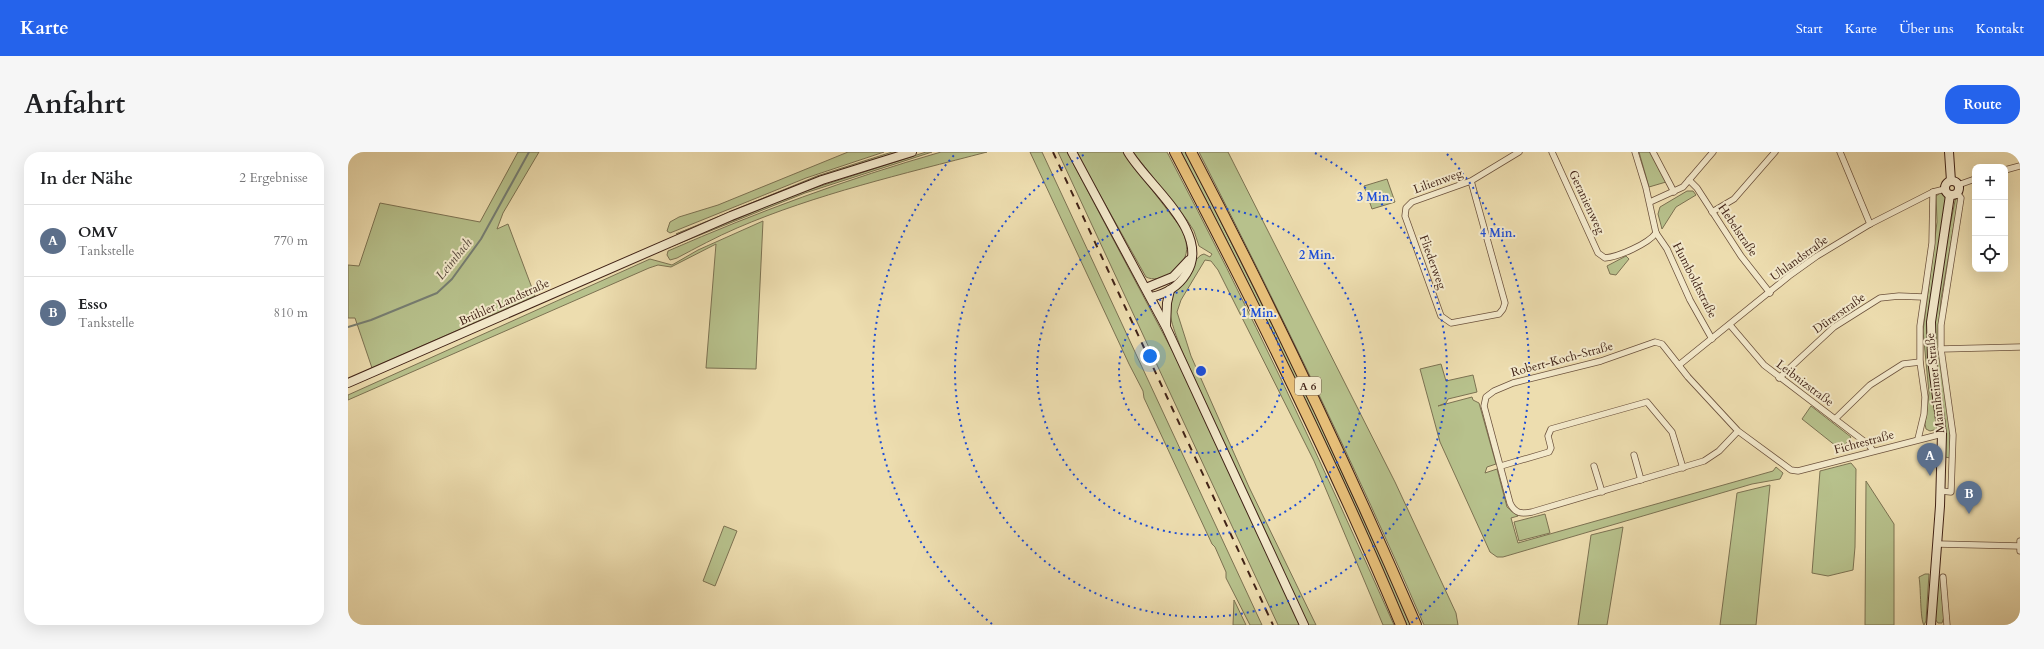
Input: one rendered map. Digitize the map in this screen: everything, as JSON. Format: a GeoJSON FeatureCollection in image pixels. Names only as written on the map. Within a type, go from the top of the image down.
{"type":"FeatureCollection","features":[{"type":"Feature","properties":{"kind":"highway","name":"A 6"},"geometry":{"type":"LineString","coordinates":[[1176,152],[1295,390],[1402,625]]}},
{"type":"Feature","properties":{"kind":"highway","name":"A 6"},"geometry":{"type":"LineString","coordinates":[[1191,152],[1307,384],[1365,507],[1416,625]]}},
{"type":"Feature","properties":{"kind":"main road","name":"Brühler Landstraße"},"geometry":{"type":"LineString","coordinates":[[348,384],[669,243],[797,190],[912,152]]}},
{"type":"Feature","properties":{"kind":"main road"},"geometry":{"type":"LineString","coordinates":[[1072,152],[1151,296],[1304,625]]}},
{"type":"Feature","properties":{"kind":"main road"},"geometry":{"type":"LineString","coordinates":[[1128,152],[1184,224],[1192,243],[1191,258],[1187,272],[1178,284],[1170,290],[1151,296]]}},
{"type":"Feature","properties":{"kind":"main road","name":"Mannheimer Straße"},"geometry":{"type":"LineString","coordinates":[[1931,625],[1938,544],[1942,434],[1932,360],[1931,322],[1952,188],[1949,152]]}},
{"type":"Feature","properties":{"kind":"main road"},"geometry":{"type":"LineString","coordinates":[[1146,288],[1173,277],[1191,258]]}},
{"type":"Feature","properties":{"kind":"main road"},"geometry":{"type":"LineString","coordinates":[[1166,327],[1167,303],[1170,290]]}},
{"type":"Feature","properties":{"kind":"street","name":"Lilienweg"},"geometry":{"type":"LineString","coordinates":[[1406,208],[1412,202],[1471,181],[1519,152]]}},
{"type":"Feature","properties":{"kind":"street","name":"Geranienweg"},"geometry":{"type":"LineString","coordinates":[[1552,152],[1598,253],[1605,258],[1613,258],[1651,240],[1656,234]]}},
{"type":"Feature","properties":{"kind":"street"},"geometry":{"type":"LineString","coordinates":[[1635,152],[1650,202],[1656,234]]}},
{"type":"Feature","properties":{"kind":"street"},"geometry":{"type":"LineString","coordinates":[[1653,152],[1674,192]]}},
{"type":"Feature","properties":{"kind":"street"},"geometry":{"type":"LineString","coordinates":[[1650,202],[1674,192],[1689,180],[1713,152]]}},
{"type":"Feature","properties":{"kind":"street"},"geometry":{"type":"LineString","coordinates":[[1712,212],[1734,199],[1775,152]]}},
{"type":"Feature","properties":{"kind":"street"},"geometry":{"type":"LineString","coordinates":[[1840,152],[1870,224]]}},
{"type":"Feature","properties":{"kind":"street"},"geometry":{"type":"LineString","coordinates":[[2008,169],[2020,166]]}},
{"type":"Feature","properties":{"kind":"street","name":"Uhlandstraße"},"geometry":{"type":"LineString","coordinates":[[1679,366],[1789,276],[1817,256],[1870,224],[1933,192],[1952,188],[1972,179]]}},
{"type":"Feature","properties":{"kind":"street","name":"Hebelstraße"},"geometry":{"type":"LineString","coordinates":[[1689,180],[1697,188],[1741,256],[1770,293]]}},
{"type":"Feature","properties":{"kind":"street","name":"Fliederweg"},"geometry":{"type":"LineString","coordinates":[[1406,208],[1405,216],[1441,316],[1446,321],[1451,323],[1498,314],[1503,309],[1505,302],[1471,181]]}},
{"type":"Feature","properties":{"kind":"street","name":"Mannheimer Straße"},"geometry":{"type":"LineString","coordinates":[[1941,491],[1951,492],[1952,434],[1941,349],[1943,302],[1962,198],[1952,188]]}},
{"type":"Feature","properties":{"kind":"street","name":"Mannheimer Straße"},"geometry":{"type":"LineString","coordinates":[[1918,439],[1925,403],[1920,362],[1920,326],[1932,242],[1933,192]]}},
{"type":"Feature","properties":{"kind":"street","name":"Humboldtstraße"},"geometry":{"type":"LineString","coordinates":[[1656,234],[1667,249],[1687,295],[1712,339]]}},
{"type":"Feature","properties":{"kind":"street","name":"Dürerstraße"},"geometry":{"type":"LineString","coordinates":[[1780,378],[1834,327],[1880,298],[1899,296],[1923,297]]}},
{"type":"Feature","properties":{"kind":"street","name":"Leibnizstraße"},"geometry":{"type":"LineString","coordinates":[[1730,325],[1764,365],[1869,445],[1873,451]]}},
{"type":"Feature","properties":{"kind":"street","name":"Robert-Koch-Straße"},"geometry":{"type":"LineString","coordinates":[[1501,466],[1484,406],[1486,397],[1494,391],[1513,383],[1601,362],[1655,342],[1662,344],[1679,366]]}},
{"type":"Feature","properties":{"kind":"street"},"geometry":{"type":"LineString","coordinates":[[1941,349],[2020,347]]}},
{"type":"Feature","properties":{"kind":"street"},"geometry":{"type":"LineString","coordinates":[[1835,419],[1870,385],[1903,364],[1920,362]]}},
{"type":"Feature","properties":{"kind":"street"},"geometry":{"type":"LineString","coordinates":[[1679,366],[1738,431],[1712,457],[1683,468],[1602,492],[1532,512],[1520,513],[1512,508],[1501,466],[1549,452],[1551,448],[1548,436],[1551,429],[1642,402],[1647,402],[1672,432],[1683,468]]}},
{"type":"Feature","properties":{"kind":"street","name":"Fichtestraße"},"geometry":{"type":"LineString","coordinates":[[1738,431],[1791,470],[1798,471],[1942,434]]}},
{"type":"Feature","properties":{"kind":"street"},"geometry":{"type":"LineString","coordinates":[[1634,454],[1641,480]]}},
{"type":"Feature","properties":{"kind":"street"},"geometry":{"type":"LineString","coordinates":[[1594,466],[1602,492]]}},
{"type":"Feature","properties":{"kind":"street"},"geometry":{"type":"LineString","coordinates":[[2020,541],[2020,551]]}},
{"type":"Feature","properties":{"kind":"street"},"geometry":{"type":"LineString","coordinates":[[1938,544],[2020,546]]}},
{"type":"Feature","properties":{"kind":"street"},"geometry":{"type":"LineString","coordinates":[[1943,577],[1947,625]]}},
{"type":"Feature","properties":{"kind":"green space"},"geometry":{"type":"Polygon","coordinates":[[[518,152],[539,152],[503,213],[497,229],[508,224],[535,296],[372,368],[355,318],[348,318],[348,265],[359,266],[380,203],[480,222],[518,152]]]}},
{"type":"Feature","properties":{"kind":"green space"},"geometry":{"type":"Polygon","coordinates":[[[848,152],[884,152],[806,178],[670,233],[667,231],[670,222],[679,217],[718,205],[848,152]]]}},
{"type":"Feature","properties":{"kind":"green space"},"geometry":{"type":"Polygon","coordinates":[[[892,152],[898,152],[801,184],[676,234],[817,176],[892,152]]]}},
{"type":"Feature","properties":{"kind":"green space"},"geometry":{"type":"Polygon","coordinates":[[[926,152],[932,152],[805,193],[670,247],[796,194],[926,152]]]}},
{"type":"Feature","properties":{"kind":"green space"},"geometry":{"type":"Polygon","coordinates":[[[941,152],[987,152],[829,195],[737,228],[677,258],[670,260],[667,255],[668,251],[803,197],[871,173],[941,152]]]}},
{"type":"Feature","properties":{"kind":"green space"},"geometry":{"type":"Polygon","coordinates":[[[1030,152],[1042,152],[1262,625],[1250,625],[1226,578],[1226,572],[1215,547],[1212,544],[1144,398],[1143,391],[1030,152]]]}},
{"type":"Feature","properties":{"kind":"green space"},"geometry":{"type":"Polygon","coordinates":[[[1058,152],[1067,152],[1175,356],[1300,625],[1278,625],[1058,152]]]}},
{"type":"Feature","properties":{"kind":"green space"},"geometry":{"type":"Polygon","coordinates":[[[1076,152],[1123,152],[1182,229],[1187,250],[1183,262],[1175,270],[1157,279],[1146,277],[1076,152]]]}},
{"type":"Feature","properties":{"kind":"green space"},"geometry":{"type":"Polygon","coordinates":[[[1133,152],[1167,152],[1285,387],[1394,625],[1383,625],[1314,461],[1218,270],[1211,261],[1205,260],[1181,300],[1177,312],[1191,356],[1249,487],[1316,625],[1307,625],[1181,349],[1172,321],[1170,306],[1174,292],[1188,276],[1195,262],[1201,255],[1204,254],[1210,257],[1212,254],[1199,246],[1194,231],[1187,220],[1133,152]]]}},
{"type":"Feature","properties":{"kind":"green space"},"geometry":{"type":"Polygon","coordinates":[[[1181,152],[1186,152],[1301,383],[1412,625],[1407,625],[1354,505],[1298,387],[1181,152]]]}},
{"type":"Feature","properties":{"kind":"green space"},"geometry":{"type":"Polygon","coordinates":[[[1199,152],[1228,152],[1395,482],[1456,613],[1458,625],[1424,625],[1371,506],[1315,387],[1199,152]]]}},
{"type":"Feature","properties":{"kind":"green space"},"geometry":{"type":"Polygon","coordinates":[[[1639,152],[1651,152],[1666,182],[1649,187],[1639,152]]]}},
{"type":"Feature","properties":{"kind":"green space"},"geometry":{"type":"Polygon","coordinates":[[[1387,179],[1395,202],[1372,209],[1364,186],[1387,179]]]}},
{"type":"Feature","properties":{"kind":"green space"},"geometry":{"type":"Polygon","coordinates":[[[1687,191],[1693,191],[1696,195],[1676,207],[1662,229],[1658,214],[1660,207],[1687,191]]]}},
{"type":"Feature","properties":{"kind":"green space"},"geometry":{"type":"Polygon","coordinates":[[[1942,192],[1946,199],[1927,322],[1928,351],[1938,429],[1930,431],[1926,429],[1925,424],[1929,393],[1923,331],[1937,222],[1936,196],[1942,192]]]}},
{"type":"Feature","properties":{"kind":"green space"},"geometry":{"type":"Polygon","coordinates":[[[1956,196],[1959,197],[1941,299],[1939,328],[1950,433],[1950,458],[1945,457],[1945,420],[1935,360],[1934,322],[1944,255],[1956,196]]]}},
{"type":"Feature","properties":{"kind":"green space"},"geometry":{"type":"Polygon","coordinates":[[[763,221],[756,369],[706,368],[716,244],[671,267],[658,265],[649,268],[348,400],[348,395],[650,259],[672,265],[698,250],[763,221]]]}},
{"type":"Feature","properties":{"kind":"green space"},"geometry":{"type":"Polygon","coordinates":[[[1626,256],[1629,259],[1616,275],[1610,274],[1607,266],[1626,256]]]}},
{"type":"Feature","properties":{"kind":"green space"},"geometry":{"type":"Polygon","coordinates":[[[1441,364],[1446,381],[1473,375],[1477,392],[1448,399],[1446,403],[1438,406],[1472,397],[1473,400],[1479,403],[1496,464],[1487,467],[1485,473],[1497,469],[1507,507],[1518,516],[1511,518],[1518,543],[1773,471],[1776,467],[1783,473],[1780,479],[1752,484],[1503,557],[1497,557],[1490,552],[1440,442],[1420,369],[1441,364]]]}},
{"type":"Feature","properties":{"kind":"green space"},"geometry":{"type":"Polygon","coordinates":[[[1811,406],[1851,437],[1841,450],[1802,419],[1811,406]]]}},
{"type":"Feature","properties":{"kind":"green space"},"geometry":{"type":"Polygon","coordinates":[[[1851,463],[1856,469],[1855,547],[1853,570],[1828,576],[1812,573],[1820,471],[1851,463]]]}},
{"type":"Feature","properties":{"kind":"green space"},"geometry":{"type":"Polygon","coordinates":[[[1866,481],[1894,524],[1894,625],[1865,625],[1866,481]]]}},
{"type":"Feature","properties":{"kind":"green space"},"geometry":{"type":"Polygon","coordinates":[[[1770,485],[1756,625],[1720,625],[1737,493],[1770,485]]]}},
{"type":"Feature","properties":{"kind":"green space"},"geometry":{"type":"Polygon","coordinates":[[[1545,514],[1550,533],[1519,541],[1514,522],[1545,514]]]}},
{"type":"Feature","properties":{"kind":"green space"},"geometry":{"type":"Polygon","coordinates":[[[724,526],[737,531],[715,586],[703,581],[724,526]]]}},
{"type":"Feature","properties":{"kind":"green space"},"geometry":{"type":"Polygon","coordinates":[[[1623,527],[1607,625],[1578,625],[1591,535],[1623,527]]]}},
{"type":"Feature","properties":{"kind":"green space"},"geometry":{"type":"Polygon","coordinates":[[[1929,574],[1926,621],[1924,625],[1919,577],[1929,574]]]}},
{"type":"Feature","properties":{"kind":"green space"},"geometry":{"type":"Polygon","coordinates":[[[1940,576],[1944,617],[1942,623],[1938,623],[1935,619],[1938,577],[1940,576]]]}},
{"type":"Feature","properties":{"kind":"green space"},"geometry":{"type":"Polygon","coordinates":[[[1234,600],[1246,625],[1233,625],[1234,600]]]}},
{"type":"Feature","properties":{"kind":"waterway","name":"Leimbach"},"geometry":{"type":"LineString","coordinates":[[348,327],[371,320],[437,293],[452,279],[481,239],[529,152]]}},
{"type":"Feature","properties":{"kind":"railway"},"geometry":{"type":"LineString","coordinates":[[1053,152],[1273,625]]}},
{"type":"Feature","properties":{"kind":"place","name":"OMV"},"geometry":{"type":"Point","coordinates":[1930,476]}},
{"type":"Feature","properties":{"kind":"place","name":"Esso"},"geometry":{"type":"Point","coordinates":[1969,514]}}]}
